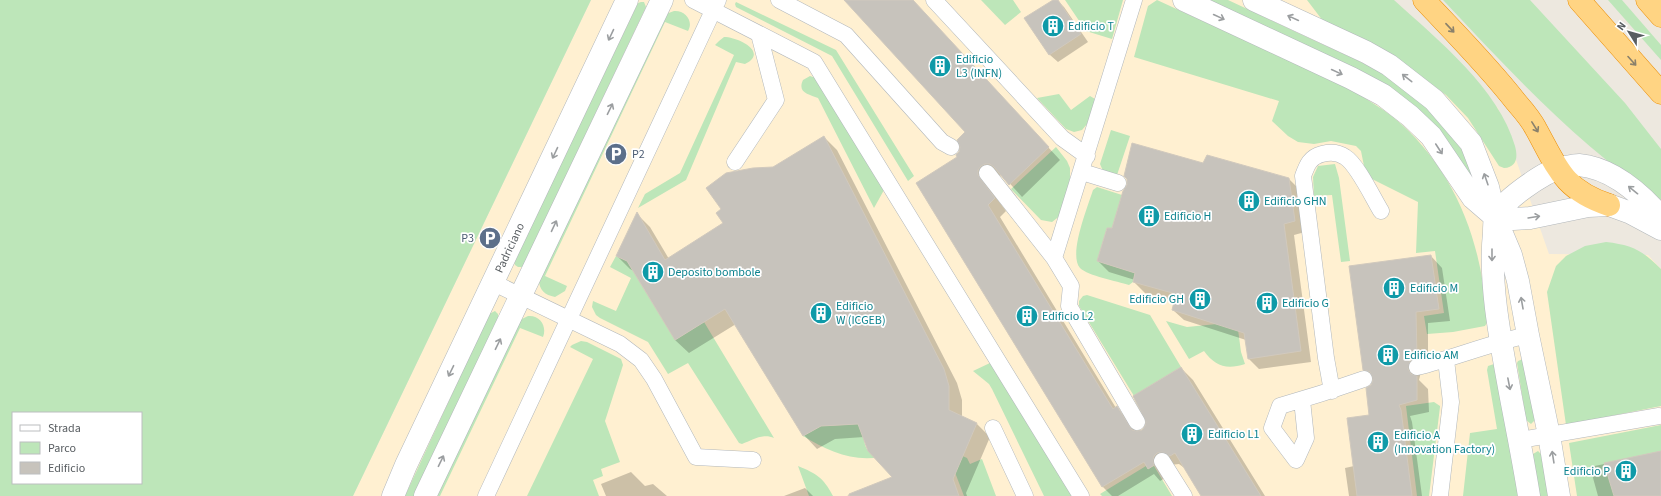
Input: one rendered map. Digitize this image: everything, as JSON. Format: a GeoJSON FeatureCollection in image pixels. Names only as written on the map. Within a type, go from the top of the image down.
{"type":"FeatureCollection","features":[{"type":"Feature","properties":{"kind":"highway"},"geometry":{"type":"LineString","coordinates":[[1424,0],[1515,101],[1536,127],[1557,168],[1568,182],[1582,194],[1609,205]]}},
{"type":"Feature","properties":{"kind":"highway"},"geometry":{"type":"LineString","coordinates":[[1579,0],[1661,93]]}},
{"type":"Feature","properties":{"kind":"highway"},"geometry":{"type":"LineString","coordinates":[[1647,0],[1661,16]]}},
{"type":"Feature","properties":{"kind":"street","name":"Padriciano"},"geometry":{"type":"LineString","coordinates":[[393,496],[406,465],[494,283],[627,0]]}},
{"type":"Feature","properties":{"kind":"street"},"geometry":{"type":"LineString","coordinates":[[425,496],[662,0]]}},
{"type":"Feature","properties":{"kind":"street"},"geometry":{"type":"LineString","coordinates":[[1184,0],[1383,95],[1410,116],[1431,136],[1473,198],[1495,217],[1512,219],[1530,218],[1588,206],[1609,205],[1631,213],[1661,229]]}},
{"type":"Feature","properties":{"kind":"street"},"geometry":{"type":"LineString","coordinates":[[1254,0],[1366,52],[1390,65],[1434,100],[1453,120],[1471,143],[1488,187],[1495,217],[1513,262],[1518,281],[1549,435],[1559,496]]}},
{"type":"Feature","properties":{"kind":"street"},"geometry":{"type":"LineString","coordinates":[[1530,496],[1500,341],[1493,281],[1492,253],[1495,217],[1516,194],[1535,179],[1557,168],[1577,165],[1593,167],[1609,174],[1632,188],[1650,204],[1661,217]]}},
{"type":"Feature","properties":{"kind":"lane"},"geometry":{"type":"LineString","coordinates":[[693,0],[715,5],[759,34],[814,62],[1081,496]]}},
{"type":"Feature","properties":{"kind":"lane"},"geometry":{"type":"LineString","coordinates":[[779,0],[846,35],[942,142],[951,147]]}},
{"type":"Feature","properties":{"kind":"lane"},"geometry":{"type":"LineString","coordinates":[[934,0],[1062,138],[1087,156]]}},
{"type":"Feature","properties":{"kind":"lane"},"geometry":{"type":"LineString","coordinates":[[1054,258],[1087,156],[1134,0]]}},
{"type":"Feature","properties":{"kind":"lane"},"geometry":{"type":"LineString","coordinates":[[486,496],[715,5]]}},
{"type":"Feature","properties":{"kind":"lane"},"geometry":{"type":"LineString","coordinates":[[735,162],[776,100],[759,34]]}},
{"type":"Feature","properties":{"kind":"lane"},"geometry":{"type":"LineString","coordinates":[[1332,391],[1326,358],[1303,176],[1307,164],[1316,156],[1327,153],[1337,153],[1346,157],[1354,165],[1381,211]]}},
{"type":"Feature","properties":{"kind":"lane"},"geometry":{"type":"LineString","coordinates":[[1082,172],[1118,184]]}},
{"type":"Feature","properties":{"kind":"lane"},"geometry":{"type":"LineString","coordinates":[[987,173],[1054,258],[1071,286],[1069,306],[1138,422]]}},
{"type":"Feature","properties":{"kind":"lane"},"geometry":{"type":"LineString","coordinates":[[494,283],[522,295],[620,344],[642,360],[654,379],[696,457],[753,460]]}},
{"type":"Feature","properties":{"kind":"lane"},"geometry":{"type":"LineString","coordinates":[[1417,367],[1446,360],[1500,341],[1528,335]]}},
{"type":"Feature","properties":{"kind":"lane"},"geometry":{"type":"LineString","coordinates":[[1440,496],[1451,402],[1446,360]]}},
{"type":"Feature","properties":{"kind":"lane"},"geometry":{"type":"LineString","coordinates":[[1302,400],[1364,379]]}},
{"type":"Feature","properties":{"kind":"lane"},"geometry":{"type":"LineString","coordinates":[[1520,440],[1659,416]]}},
{"type":"Feature","properties":{"kind":"lane"},"geometry":{"type":"LineString","coordinates":[[993,428],[1025,496]]}},
{"type":"Feature","properties":{"kind":"lane"},"geometry":{"type":"LineString","coordinates":[[1162,460],[1184,496]]}},
{"type":"Feature","properties":{"kind":"shaded area"},"geometry":{"type":"Polygon","coordinates":[[[591,0],[1337,0],[1498,108],[1549,254],[1648,255],[1661,269],[1661,496],[353,496],[591,0]]]}},
{"type":"Feature","properties":{"kind":"green space"},"geometry":{"type":"Polygon","coordinates":[[[0,0],[591,0],[353,496],[0,496],[0,0]]]}},
{"type":"Feature","properties":{"kind":"green space"},"geometry":{"type":"Polygon","coordinates":[[[981,0],[1013,0],[1021,12],[1005,25],[981,0]]]}},
{"type":"Feature","properties":{"kind":"green space"},"geometry":{"type":"Polygon","coordinates":[[[1065,0],[1123,0],[1112,39],[1086,31],[1065,0]]]}},
{"type":"Feature","properties":{"kind":"green space"},"geometry":{"type":"Polygon","coordinates":[[[1157,0],[1352,90],[1388,113],[1411,134],[1428,152],[1442,172],[1454,192],[1464,214],[1472,237],[1488,305],[1488,316],[1485,326],[1453,332],[1427,334],[1424,316],[1444,313],[1435,251],[1416,253],[1418,202],[1366,176],[1361,151],[1356,146],[1331,141],[1314,144],[1298,142],[1288,136],[1272,121],[1279,101],[1134,57],[1148,6],[1157,0]]]}},
{"type":"Feature","properties":{"kind":"green space"},"geometry":{"type":"Polygon","coordinates":[[[1206,0],[1228,0],[1360,62],[1394,81],[1407,90],[1430,111],[1460,147],[1478,172],[1473,181],[1443,139],[1206,0]]]}},
{"type":"Feature","properties":{"kind":"green space"},"geometry":{"type":"Polygon","coordinates":[[[1307,0],[1394,0],[1447,48],[1481,85],[1507,125],[1516,150],[1516,161],[1514,164],[1504,168],[1499,166],[1468,118],[1446,95],[1397,58],[1323,21],[1307,0]]]}},
{"type":"Feature","properties":{"kind":"green space"},"geometry":{"type":"Polygon","coordinates":[[[1443,0],[1530,0],[1625,103],[1661,149],[1661,200],[1601,156],[1573,132],[1520,81],[1443,0]]]}},
{"type":"Feature","properties":{"kind":"green space"},"geometry":{"type":"Polygon","coordinates":[[[1608,0],[1622,0],[1661,45],[1661,60],[1608,0]]]}},
{"type":"Feature","properties":{"kind":"green space"},"geometry":{"type":"Polygon","coordinates":[[[644,2],[646,7],[524,264],[522,267],[518,267],[514,262],[638,3],[644,2]]]}},
{"type":"Feature","properties":{"kind":"green space"},"geometry":{"type":"Polygon","coordinates":[[[736,2],[836,50],[914,176],[908,181],[832,56],[736,7],[736,2]]]}},
{"type":"Feature","properties":{"kind":"green space"},"geometry":{"type":"Polygon","coordinates":[[[674,11],[685,14],[689,20],[690,27],[688,31],[665,22],[545,276],[567,286],[565,291],[555,297],[548,295],[541,289],[539,280],[666,14],[674,11]]]}},
{"type":"Feature","properties":{"kind":"green space"},"geometry":{"type":"Polygon","coordinates":[[[724,37],[743,42],[749,46],[753,50],[754,55],[752,59],[745,64],[736,62],[686,180],[638,208],[645,194],[680,173],[734,55],[715,45],[724,37]]]}},
{"type":"Feature","properties":{"kind":"green space"},"geometry":{"type":"Polygon","coordinates":[[[810,76],[816,78],[884,190],[874,208],[818,98],[808,94],[802,88],[803,80],[810,76]]]}},
{"type":"Feature","properties":{"kind":"green space"},"geometry":{"type":"Polygon","coordinates":[[[1059,94],[1071,110],[1090,96],[1095,99],[1088,123],[1082,130],[1074,132],[1066,129],[1037,98],[1059,94]]]}},
{"type":"Feature","properties":{"kind":"green space"},"geometry":{"type":"Polygon","coordinates":[[[1111,130],[1130,136],[1117,175],[1103,171],[1100,164],[1111,130]]]}},
{"type":"Feature","properties":{"kind":"green space"},"geometry":{"type":"Polygon","coordinates":[[[1056,147],[1067,161],[1070,168],[1070,181],[1061,215],[1052,222],[1041,220],[1011,189],[1056,147]]]}},
{"type":"Feature","properties":{"kind":"green space"},"geometry":{"type":"Polygon","coordinates":[[[1335,164],[1339,178],[1350,261],[1341,262],[1332,195],[1314,196],[1313,177],[1318,166],[1335,164]]]}},
{"type":"Feature","properties":{"kind":"green space"},"geometry":{"type":"Polygon","coordinates":[[[1097,187],[1122,195],[1112,228],[1107,228],[1097,261],[1135,273],[1133,282],[1129,285],[1084,271],[1080,268],[1077,262],[1076,253],[1080,230],[1093,190],[1097,187]]]}},
{"type":"Feature","properties":{"kind":"green space"},"geometry":{"type":"Polygon","coordinates":[[[1606,242],[1630,247],[1648,257],[1661,269],[1661,406],[1566,425],[1547,292],[1556,266],[1566,256],[1585,246],[1606,242]]]}},
{"type":"Feature","properties":{"kind":"green space"},"geometry":{"type":"Polygon","coordinates":[[[616,256],[627,261],[675,340],[704,322],[774,438],[766,436],[742,444],[739,443],[688,363],[668,374],[648,342],[596,315],[592,307],[593,301],[616,311],[631,278],[610,267],[616,256]]]}},
{"type":"Feature","properties":{"kind":"green space"},"geometry":{"type":"Polygon","coordinates":[[[1087,295],[1150,315],[1181,367],[1134,396],[1079,306],[1079,301],[1083,296],[1087,295]]]}},
{"type":"Feature","properties":{"kind":"green space"},"geometry":{"type":"Polygon","coordinates":[[[495,311],[498,314],[498,318],[414,496],[405,496],[489,314],[495,311]]]}},
{"type":"Feature","properties":{"kind":"green space"},"geometry":{"type":"Polygon","coordinates":[[[528,316],[536,317],[542,322],[544,329],[543,337],[520,328],[440,496],[436,496],[520,320],[528,316]]]}},
{"type":"Feature","properties":{"kind":"green space"},"geometry":{"type":"Polygon","coordinates":[[[1166,321],[1187,327],[1237,322],[1241,352],[1245,364],[1232,367],[1222,365],[1212,360],[1204,351],[1189,359],[1166,321]]]}},
{"type":"Feature","properties":{"kind":"green space"},"geometry":{"type":"Polygon","coordinates":[[[581,341],[587,342],[621,359],[623,365],[605,421],[620,462],[601,469],[603,476],[593,480],[599,496],[527,496],[593,359],[570,347],[581,341]]]}},
{"type":"Feature","properties":{"kind":"green space"},"geometry":{"type":"Polygon","coordinates":[[[1523,359],[1535,420],[1531,424],[1526,420],[1517,363],[1523,359]]]}},
{"type":"Feature","properties":{"kind":"green space"},"geometry":{"type":"Polygon","coordinates":[[[990,363],[1072,496],[1044,496],[992,389],[989,384],[973,371],[990,363]]]}},
{"type":"Feature","properties":{"kind":"green space"},"geometry":{"type":"Polygon","coordinates":[[[1494,364],[1497,367],[1518,496],[1463,496],[1470,433],[1497,429],[1487,370],[1488,366],[1494,364]]]}},
{"type":"Feature","properties":{"kind":"green space"},"geometry":{"type":"Polygon","coordinates":[[[1434,402],[1440,407],[1429,496],[1417,496],[1406,406],[1434,402]]]}},
{"type":"Feature","properties":{"kind":"green space"},"geometry":{"type":"Polygon","coordinates":[[[872,416],[865,434],[864,442],[868,451],[881,457],[850,457],[831,451],[803,436],[821,426],[845,425],[872,416]]]}},
{"type":"Feature","properties":{"kind":"green space"},"geometry":{"type":"Polygon","coordinates":[[[1661,425],[1661,496],[1577,496],[1569,443],[1661,425]]]}},
{"type":"Feature","properties":{"kind":"green space"},"geometry":{"type":"Polygon","coordinates":[[[1538,451],[1541,454],[1548,496],[1539,496],[1533,454],[1538,451]]]}},
{"type":"Feature","properties":{"kind":"green space"},"geometry":{"type":"Polygon","coordinates":[[[953,452],[967,458],[970,464],[982,459],[996,496],[964,496],[948,454],[953,452]]]}},
{"type":"Feature","properties":{"kind":"green space"},"geometry":{"type":"Polygon","coordinates":[[[798,466],[810,471],[823,480],[833,496],[809,496],[798,466]]]}},
{"type":"Feature","properties":{"kind":"green space"},"geometry":{"type":"Polygon","coordinates":[[[1146,466],[1148,469],[1154,466],[1172,496],[1102,496],[1100,494],[1146,466]]]}},
{"type":"Feature","properties":{"kind":"building"},"geometry":{"type":"Polygon","coordinates":[[[844,0],[913,0],[1049,147],[1009,185],[990,164],[981,166],[978,170],[978,175],[995,198],[988,205],[1113,409],[1117,406],[1132,430],[1142,430],[1146,422],[1133,396],[1181,367],[1261,496],[1201,496],[1175,453],[1170,456],[1162,452],[1157,453],[1154,456],[1154,465],[1148,469],[1144,462],[1102,487],[916,183],[957,157],[956,155],[959,152],[960,147],[957,140],[965,132],[844,0]]]}},
{"type":"Feature","properties":{"kind":"building","name":"Edificio T"},"geometry":{"type":"Polygon","coordinates":[[[1053,0],[1058,0],[1081,34],[1049,55],[1024,18],[1053,0]]]}},
{"type":"Feature","properties":{"kind":"building","name":"Edificio W (ICGEB)"},"geometry":{"type":"Polygon","coordinates":[[[824,136],[944,369],[949,386],[949,410],[977,423],[953,479],[959,496],[849,496],[849,494],[892,477],[868,451],[858,424],[821,426],[803,436],[725,309],[675,340],[627,261],[616,256],[637,212],[665,260],[723,223],[716,213],[721,209],[706,188],[726,173],[753,168],[773,167],[824,136]]]}},
{"type":"Feature","properties":{"kind":"building"},"geometry":{"type":"Polygon","coordinates":[[[1132,143],[1203,163],[1207,155],[1289,178],[1295,221],[1284,224],[1301,351],[1248,359],[1244,333],[1172,310],[1176,294],[1133,282],[1135,273],[1097,261],[1107,228],[1112,228],[1123,191],[1127,185],[1127,179],[1124,176],[1132,143]]]}},
{"type":"Feature","properties":{"kind":"building"},"geometry":{"type":"Polygon","coordinates":[[[1431,255],[1439,309],[1416,312],[1417,357],[1410,361],[1408,369],[1411,374],[1417,376],[1417,400],[1399,405],[1401,410],[1412,496],[1357,496],[1347,418],[1369,415],[1366,388],[1371,385],[1373,380],[1370,372],[1363,370],[1349,266],[1431,255]]]}},
{"type":"Feature","properties":{"kind":"building","name":"Edificio P"},"geometry":{"type":"Polygon","coordinates":[[[1661,451],[1661,496],[1614,496],[1604,463],[1661,451]]]}},
{"type":"Feature","properties":{"kind":"place","name":"Edificio T"},"geometry":{"type":"Point","coordinates":[1053,26]}},
{"type":"Feature","properties":{"kind":"place","name":"Edificio L3 (INFN)"},"geometry":{"type":"Point","coordinates":[940,66]}},
{"type":"Feature","properties":{"kind":"place","name":"P2"},"geometry":{"type":"Point","coordinates":[616,154]}},
{"type":"Feature","properties":{"kind":"place","name":"Edificio GHN"},"geometry":{"type":"Point","coordinates":[1249,201]}},
{"type":"Feature","properties":{"kind":"place","name":"Edificio H"},"geometry":{"type":"Point","coordinates":[1149,216]}},
{"type":"Feature","properties":{"kind":"place","name":"P3"},"geometry":{"type":"Point","coordinates":[490,238]}},
{"type":"Feature","properties":{"kind":"place","name":"Deposito bombole"},"geometry":{"type":"Point","coordinates":[653,272]}},
{"type":"Feature","properties":{"kind":"place","name":"Edificio M"},"geometry":{"type":"Point","coordinates":[1394,288]}},
{"type":"Feature","properties":{"kind":"place","name":"Edificio GH"},"geometry":{"type":"Point","coordinates":[1200,299]}},
{"type":"Feature","properties":{"kind":"place","name":"Edificio G"},"geometry":{"type":"Point","coordinates":[1267,303]}},
{"type":"Feature","properties":{"kind":"place","name":"Edificio W (ICGEB)"},"geometry":{"type":"Point","coordinates":[821,313]}},
{"type":"Feature","properties":{"kind":"place","name":"Edificio L2"},"geometry":{"type":"Point","coordinates":[1027,316]}},
{"type":"Feature","properties":{"kind":"place","name":"Edificio AM"},"geometry":{"type":"Point","coordinates":[1388,355]}},
{"type":"Feature","properties":{"kind":"place","name":"Edificio L1"},"geometry":{"type":"Point","coordinates":[1192,434]}},
{"type":"Feature","properties":{"kind":"place","name":"Edificio A (Innovation Factory)"},"geometry":{"type":"Point","coordinates":[1378,442]}},
{"type":"Feature","properties":{"kind":"place","name":"Edificio P"},"geometry":{"type":"Point","coordinates":[1626,471]}}]}
